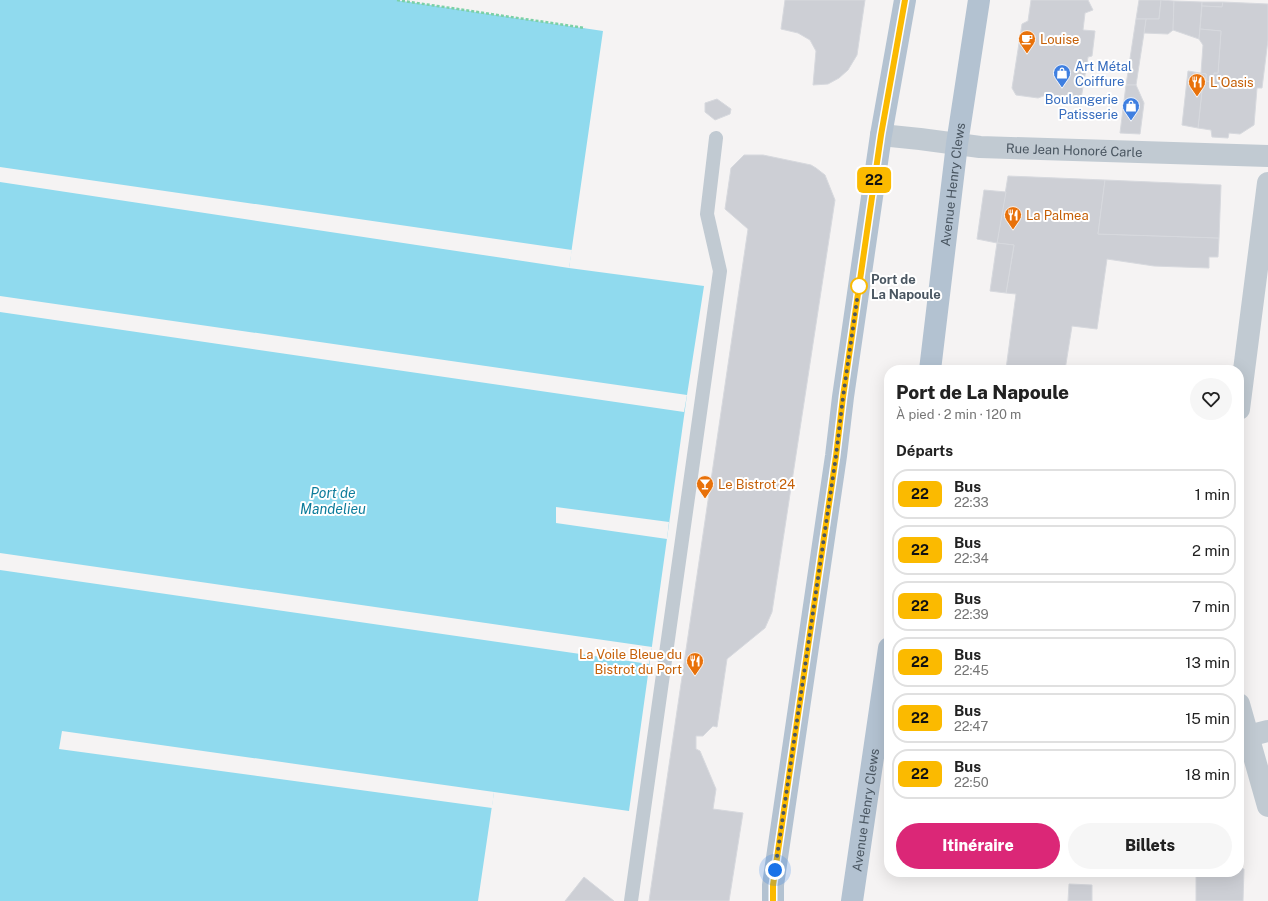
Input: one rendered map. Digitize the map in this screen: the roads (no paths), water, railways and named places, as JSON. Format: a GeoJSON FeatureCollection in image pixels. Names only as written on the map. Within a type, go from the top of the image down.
{"type":"FeatureCollection","features":[{"type":"Feature","properties":{"kind":"main road"},"geometry":{"type":"LineString","coordinates":[[773,901],[773,885],[835,464],[843,397],[881,135],[905,0]]}},
{"type":"Feature","properties":{"kind":"main road","name":"Avenue Henry Clews"},"geometry":{"type":"LineString","coordinates":[[931,365],[957,144],[979,0]]}},
{"type":"Feature","properties":{"kind":"main road","name":"Avenue Henry Clews"},"geometry":{"type":"LineString","coordinates":[[852,901],[884,682]]}},
{"type":"Feature","properties":{"kind":"street","name":"Rue Jean Honoré Carle"},"geometry":{"type":"LineString","coordinates":[[881,135],[980,147],[1268,156]]}},
{"type":"Feature","properties":{"kind":"street"},"geometry":{"type":"LineString","coordinates":[[1244,370],[1268,182]]}},
{"type":"Feature","properties":{"kind":"street"},"geometry":{"type":"LineString","coordinates":[[1244,712],[1258,734],[1268,806]]}},
{"type":"Feature","properties":{"kind":"lane"},"geometry":{"type":"LineString","coordinates":[[630,901],[720,271],[707,214],[716,138]]}},
{"type":"Feature","properties":{"kind":"water","name":"Port de Mandelieu"},"geometry":{"type":"Polygon","coordinates":[[[0,0],[397,0],[603,31],[569,268],[704,286],[687,395],[629,811],[494,792],[478,901],[0,901],[0,0]]]}},
{"type":"Feature","properties":{"kind":"place","name":"Louise"},"geometry":{"type":"Point","coordinates":[1027,54]}},
{"type":"Feature","properties":{"kind":"place","name":"Art Métal Coiffure"},"geometry":{"type":"Point","coordinates":[1062,88]}},
{"type":"Feature","properties":{"kind":"place","name":"L'Oasis"},"geometry":{"type":"Point","coordinates":[1197,97]}},
{"type":"Feature","properties":{"kind":"place","name":"Boulangerie Patisserie"},"geometry":{"type":"Point","coordinates":[1131,121]}},
{"type":"Feature","properties":{"kind":"place","name":"La Palmea"},"geometry":{"type":"Point","coordinates":[1013,230]}},
{"type":"Feature","properties":{"kind":"place","name":"Port de La Napoule"},"geometry":{"type":"Point","coordinates":[859,286]}},
{"type":"Feature","properties":{"kind":"place","name":"Le Bistrot 24"},"geometry":{"type":"Point","coordinates":[705,499]}},
{"type":"Feature","properties":{"kind":"place","name":"La Voile Bleue du Bistrot du Port"},"geometry":{"type":"Point","coordinates":[695,676]}}]}
